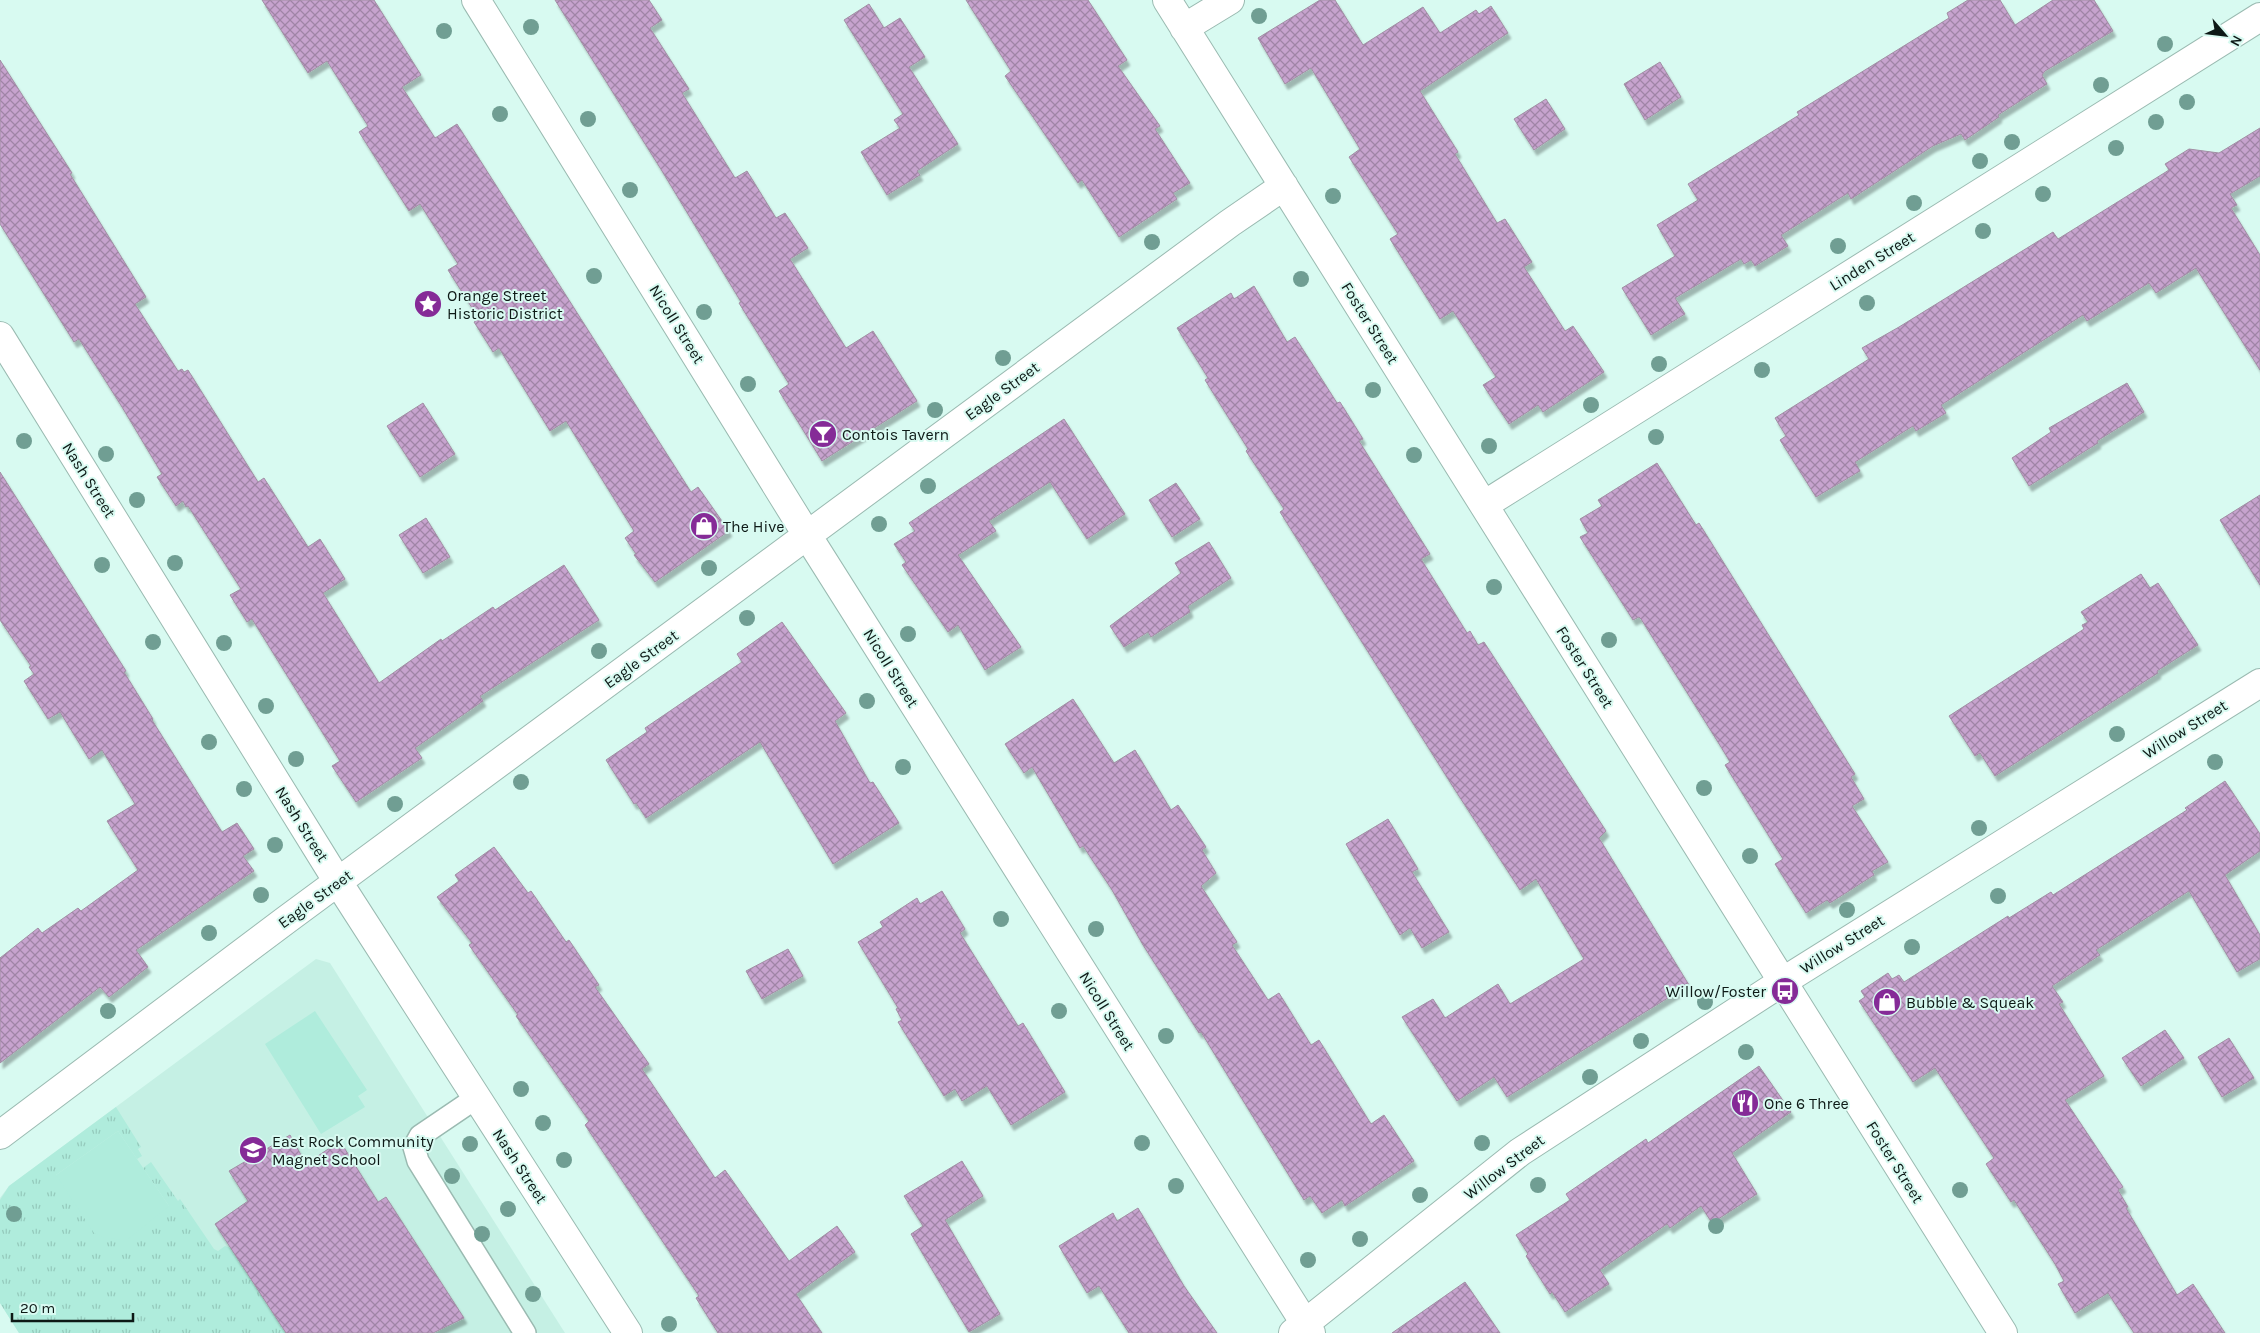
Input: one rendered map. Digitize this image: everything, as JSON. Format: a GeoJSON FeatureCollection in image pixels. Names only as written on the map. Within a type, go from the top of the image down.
{"type":"FeatureCollection","features":[{"type":"Feature","properties":{"kind":"street","name":"Nicoll Street"},"geometry":{"type":"LineString","coordinates":[[476,0],[807,536],[1303,1330]]}},
{"type":"Feature","properties":{"kind":"street","name":"Foster Street"},"geometry":{"type":"LineString","coordinates":[[1166,0],[2003,1333]]}},
{"type":"Feature","properties":{"kind":"street"},"geometry":{"type":"LineString","coordinates":[[1184,28],[1230,0]]}},
{"type":"Feature","properties":{"kind":"street","name":"Linden Street"},"geometry":{"type":"LineString","coordinates":[[1484,505],[2260,17]]}},
{"type":"Feature","properties":{"kind":"street","name":"Eagle Street"},"geometry":{"type":"LineString","coordinates":[[0,1135],[338,882],[1230,222],[1284,186]]}},
{"type":"Feature","properties":{"kind":"street","name":"Nash Street"},"geometry":{"type":"LineString","coordinates":[[0,336],[338,882],[628,1333]]}},
{"type":"Feature","properties":{"kind":"street","name":"Willow Street"},"geometry":{"type":"LineString","coordinates":[[1303,1330],[1520,1152],[1782,982],[2260,683]]}},
{"type":"Feature","properties":{"kind":"lane"},"geometry":{"type":"LineString","coordinates":[[476,1098],[420,1136],[414,1147],[418,1161],[525,1333]]}},
{"type":"Feature","properties":{"kind":"shaded area","name":"East Rock Community Magnet School"},"geometry":{"type":"Polygon","coordinates":[[[316,959],[330,963],[565,1333],[19,1333],[0,1303],[0,1198],[9,1186],[316,959]]]}},
{"type":"Feature","properties":{"kind":"green space"},"geometry":{"type":"Polygon","coordinates":[[[315,1011],[367,1090],[358,1096],[365,1107],[321,1134],[265,1044],[315,1011]]]}},
{"type":"Feature","properties":{"kind":"green space"},"geometry":{"type":"Polygon","coordinates":[[[116,1107],[141,1147],[138,1149],[142,1156],[137,1159],[118,1131],[56,1175],[169,1206],[143,1168],[151,1162],[178,1201],[180,1199],[214,1249],[218,1251],[225,1246],[231,1248],[286,1333],[19,1333],[0,1303],[0,1200],[9,1186],[116,1107]]]}},
{"type":"Feature","properties":{"kind":"green space"},"geometry":{"type":"Polygon","coordinates":[[[118,1131],[169,1206],[127,1240],[104,1238],[94,1233],[56,1175],[118,1131]]]}},
{"type":"Feature","properties":{"kind":"building"},"geometry":{"type":"Polygon","coordinates":[[[262,0],[374,0],[421,75],[402,87],[435,138],[457,124],[691,492],[698,487],[729,531],[655,582],[634,555],[636,554],[625,538],[634,531],[566,421],[550,431],[499,348],[493,352],[474,322],[479,319],[448,270],[458,264],[420,204],[409,211],[359,132],[368,126],[327,61],[308,73],[262,0]]]}},
{"type":"Feature","properties":{"kind":"building"},"geometry":{"type":"Polygon","coordinates":[[[555,0],[649,0],[662,20],[650,28],[689,89],[682,93],[735,178],[747,171],[776,218],[785,213],[808,248],[790,259],[846,348],[873,331],[917,401],[822,461],[779,391],[789,384],[662,171],[555,0]]]}},
{"type":"Feature","properties":{"kind":"building"},"geometry":{"type":"Polygon","coordinates":[[[966,0],[1088,0],[1127,60],[1118,66],[1160,126],[1155,129],[1190,183],[1173,193],[1177,199],[1119,237],[1082,180],[1078,183],[1005,76],[1011,71],[966,0]]]}},
{"type":"Feature","properties":{"kind":"building"},"geometry":{"type":"Polygon","coordinates":[[[1320,0],[1335,0],[1363,45],[1423,7],[1440,33],[1476,10],[1479,14],[1491,6],[1508,33],[1420,91],[1458,152],[1455,154],[1497,223],[1505,219],[1532,262],[1524,267],[1565,331],[1573,326],[1604,372],[1543,412],[1538,405],[1509,424],[1483,385],[1496,377],[1453,311],[1440,319],[1390,239],[1398,234],[1349,157],[1360,149],[1311,68],[1285,84],[1258,38],[1320,0]]]}},
{"type":"Feature","properties":{"kind":"building"},"geometry":{"type":"Polygon","coordinates":[[[1968,0],[2000,0],[2015,25],[2053,0],[2094,0],[2113,31],[2045,71],[2042,75],[2047,84],[1998,115],[1999,117],[1965,140],[1961,134],[1933,146],[1851,199],[1848,193],[1781,235],[1788,246],[1755,266],[1751,260],[1744,264],[1741,259],[1675,298],[1685,314],[1651,335],[1622,288],[1675,256],[1657,225],[1698,200],[1688,184],[1799,115],[1797,112],[1949,18],[1947,13],[1968,0]]]}},
{"type":"Feature","properties":{"kind":"building"},"geometry":{"type":"Polygon","coordinates":[[[869,4],[884,28],[900,18],[925,57],[909,67],[958,144],[917,171],[920,175],[887,195],[861,152],[900,128],[894,120],[903,114],[844,20],[869,4]]]}},
{"type":"Feature","properties":{"kind":"building"},"geometry":{"type":"Polygon","coordinates":[[[0,60],[72,173],[70,174],[146,297],[135,304],[178,371],[182,369],[184,372],[188,370],[258,482],[264,478],[308,547],[320,539],[345,579],[323,593],[379,683],[441,639],[442,641],[493,607],[495,610],[564,565],[599,620],[480,696],[483,701],[415,748],[422,758],[356,802],[332,766],[340,761],[252,619],[247,622],[230,595],[241,589],[188,506],[186,507],[183,501],[176,506],[157,477],[162,474],[122,407],[79,339],[74,342],[0,224],[0,60]]]}},
{"type":"Feature","properties":{"kind":"building"},"geometry":{"type":"Polygon","coordinates":[[[1660,62],[1681,97],[1645,120],[1624,84],[1660,62]]]}},
{"type":"Feature","properties":{"kind":"building"},"geometry":{"type":"Polygon","coordinates":[[[1546,99],[1565,129],[1534,150],[1514,119],[1546,99]]]}},
{"type":"Feature","properties":{"kind":"building"},"geometry":{"type":"Polygon","coordinates":[[[2260,128],[2260,176],[2230,194],[2237,205],[2231,208],[2260,255],[2260,370],[2196,268],[2156,293],[2149,283],[2087,321],[2083,315],[1941,405],[1946,413],[1916,431],[1913,426],[1855,462],[1860,471],[1816,497],[1780,440],[1786,436],[1775,418],[1869,359],[1862,348],[2053,232],[2058,239],[2169,170],[2165,164],[2189,149],[2219,153],[2260,128]]]}},
{"type":"Feature","properties":{"kind":"building"},"geometry":{"type":"Polygon","coordinates":[[[1254,286],[1287,342],[1295,337],[1337,403],[1340,402],[1363,439],[1359,441],[1430,554],[1421,559],[1467,633],[1470,631],[1478,645],[1484,642],[1606,831],[1599,838],[1689,985],[1507,1097],[1494,1077],[1457,1101],[1402,1017],[1433,999],[1445,1018],[1498,984],[1510,1004],[1584,959],[1536,879],[1520,890],[1455,790],[1280,512],[1284,509],[1246,451],[1248,449],[1205,380],[1208,378],[1177,328],[1231,293],[1234,299],[1254,286]]]}},
{"type":"Feature","properties":{"kind":"building"},"geometry":{"type":"Polygon","coordinates":[[[2127,383],[2144,412],[2029,486],[2012,458],[2051,432],[2049,428],[2127,383]]]}},
{"type":"Feature","properties":{"kind":"building"},"geometry":{"type":"Polygon","coordinates":[[[423,403],[455,454],[420,477],[387,426],[423,403]]]}},
{"type":"Feature","properties":{"kind":"building"},"geometry":{"type":"Polygon","coordinates":[[[1064,419],[1125,514],[1087,539],[1050,482],[989,521],[996,531],[958,555],[1021,647],[985,670],[958,625],[948,632],[902,565],[906,562],[894,544],[915,531],[909,523],[1064,419]]]}},
{"type":"Feature","properties":{"kind":"building"},"geometry":{"type":"Polygon","coordinates":[[[1657,463],[1696,525],[1699,523],[1855,774],[1851,777],[1864,799],[1852,806],[1888,862],[1872,871],[1874,875],[1830,903],[1827,900],[1806,913],[1775,864],[1783,859],[1725,765],[1730,762],[1721,747],[1641,619],[1639,617],[1633,620],[1580,537],[1588,533],[1580,519],[1602,506],[1598,500],[1657,463]]]}},
{"type":"Feature","properties":{"kind":"building"},"geometry":{"type":"Polygon","coordinates":[[[0,472],[126,671],[124,672],[152,720],[222,832],[237,823],[254,849],[243,856],[254,871],[136,950],[148,967],[109,997],[100,987],[0,1063],[0,958],[38,928],[42,933],[78,908],[81,911],[138,870],[107,821],[135,804],[102,750],[89,759],[60,712],[48,719],[24,681],[34,674],[29,667],[31,666],[0,620],[0,472]]]}},
{"type":"Feature","properties":{"kind":"building"},"geometry":{"type":"Polygon","coordinates":[[[1176,483],[1200,519],[1172,537],[1149,500],[1176,483]]]}},
{"type":"Feature","properties":{"kind":"building"},"geometry":{"type":"Polygon","coordinates":[[[2260,495],[2260,585],[2220,520],[2260,495]]]}},
{"type":"Feature","properties":{"kind":"building"},"geometry":{"type":"Polygon","coordinates":[[[426,518],[450,557],[423,573],[399,535],[426,518]]]}},
{"type":"Feature","properties":{"kind":"building"},"geometry":{"type":"Polygon","coordinates":[[[1209,542],[1231,578],[1188,606],[1190,612],[1151,637],[1148,632],[1124,647],[1110,626],[1181,573],[1175,563],[1209,542]]]}},
{"type":"Feature","properties":{"kind":"building"},"geometry":{"type":"Polygon","coordinates":[[[2141,574],[2150,588],[2158,583],[2198,645],[2157,671],[2158,673],[1995,776],[1980,753],[1975,756],[1949,716],[2084,629],[2082,625],[2088,622],[2081,612],[2141,574]]]}},
{"type":"Feature","properties":{"kind":"building"},"geometry":{"type":"Polygon","coordinates":[[[782,622],[846,713],[835,721],[870,783],[873,782],[899,823],[833,864],[760,742],[646,818],[636,803],[634,804],[606,760],[647,732],[645,728],[742,662],[737,654],[782,622]]]}},
{"type":"Feature","properties":{"kind":"building"},"geometry":{"type":"Polygon","coordinates":[[[1073,699],[1114,763],[1135,750],[1171,810],[1178,805],[1206,847],[1202,850],[1216,873],[1201,886],[1237,942],[1232,945],[1268,1000],[1279,993],[1311,1045],[1319,1040],[1371,1124],[1384,1115],[1414,1161],[1345,1206],[1342,1200],[1322,1213],[1310,1196],[1304,1200],[1201,1032],[1199,1033],[1143,945],[1112,890],[1083,846],[1080,848],[1032,767],[1024,773],[1005,744],[1073,699]]]}},
{"type":"Feature","properties":{"kind":"building"},"geometry":{"type":"Polygon","coordinates":[[[2225,781],[2260,834],[2260,851],[2225,875],[2260,935],[2260,959],[2237,972],[2189,891],[2096,950],[2100,955],[2052,986],[2063,1002],[2059,1004],[2104,1076],[2065,1100],[2123,1187],[2118,1190],[2128,1207],[2126,1208],[2177,1295],[2193,1284],[2225,1333],[2134,1333],[2108,1293],[2075,1313],[2058,1284],[2064,1281],[2055,1264],[2014,1200],[2011,1202],[1986,1164],[1994,1158],[1935,1068],[1913,1082],[1859,1001],[1865,997],[1861,991],[1888,973],[1892,979],[1899,975],[1904,982],[2008,916],[2009,918],[2051,892],[2053,895],[2187,810],[2185,808],[2225,781]]]}},
{"type":"Feature","properties":{"kind":"building"},"geometry":{"type":"Polygon","coordinates":[[[1388,819],[1418,869],[1412,872],[1449,932],[1422,948],[1410,928],[1400,935],[1346,844],[1388,819]]]}},
{"type":"Feature","properties":{"kind":"building"},"geometry":{"type":"Polygon","coordinates":[[[494,847],[528,893],[531,891],[566,942],[569,940],[599,985],[595,987],[649,1064],[642,1069],[715,1178],[725,1170],[789,1261],[837,1226],[855,1252],[796,1294],[822,1333],[718,1333],[696,1298],[699,1296],[585,1125],[589,1121],[469,945],[472,943],[437,897],[459,881],[455,875],[494,847]]]}},
{"type":"Feature","properties":{"kind":"building"},"geometry":{"type":"Polygon","coordinates":[[[942,891],[965,929],[960,933],[1018,1026],[1023,1023],[1065,1092],[1011,1125],[987,1086],[962,1101],[955,1089],[944,1096],[898,1022],[902,1020],[896,1009],[898,1008],[858,942],[883,927],[880,922],[917,898],[920,904],[942,891]]]}},
{"type":"Feature","properties":{"kind":"building"},"geometry":{"type":"Polygon","coordinates":[[[788,949],[803,976],[762,999],[746,971],[788,949]]]}},
{"type":"Feature","properties":{"kind":"building"},"geometry":{"type":"Polygon","coordinates":[[[2165,1030],[2184,1058],[2141,1086],[2122,1058],[2165,1030]]]}},
{"type":"Feature","properties":{"kind":"building"},"geometry":{"type":"Polygon","coordinates":[[[2229,1038],[2254,1078],[2222,1097],[2198,1057],[2229,1038]]]}},
{"type":"Feature","properties":{"kind":"building"},"geometry":{"type":"Polygon","coordinates":[[[1759,1066],[1791,1112],[1732,1153],[1757,1194],[1712,1223],[1701,1206],[1670,1228],[1667,1224],[1600,1270],[1609,1284],[1565,1312],[1552,1292],[1550,1294],[1526,1256],[1528,1254],[1516,1235],[1570,1200],[1566,1194],[1646,1139],[1648,1143],[1759,1066]]]}},
{"type":"Feature","properties":{"kind":"building","name":"East Rock Community Magnet School"},"geometry":{"type":"Polygon","coordinates":[[[290,1135],[306,1164],[340,1141],[378,1202],[386,1197],[464,1318],[433,1333],[286,1333],[215,1224],[248,1201],[229,1171],[290,1135]]]}},
{"type":"Feature","properties":{"kind":"building"},"geometry":{"type":"Polygon","coordinates":[[[962,1161],[983,1196],[945,1220],[1000,1314],[969,1332],[911,1234],[923,1226],[904,1196],[962,1161]]]}},
{"type":"Feature","properties":{"kind":"building"},"geometry":{"type":"Polygon","coordinates":[[[1138,1208],[1184,1286],[1217,1333],[1129,1333],[1099,1286],[1087,1293],[1059,1246],[1113,1213],[1117,1221],[1138,1208]]]}},
{"type":"Feature","properties":{"kind":"building"},"geometry":{"type":"Polygon","coordinates":[[[1465,1282],[1500,1333],[1392,1333],[1465,1282]]]}},
{"type":"Feature","properties":{"kind":"place","name":"Orange Street Historic District"},"geometry":{"type":"Point","coordinates":[428,304]}},
{"type":"Feature","properties":{"kind":"place","name":"Contois Tavern"},"geometry":{"type":"Point","coordinates":[823,434]}},
{"type":"Feature","properties":{"kind":"place","name":"The Hive"},"geometry":{"type":"Point","coordinates":[704,526]}},
{"type":"Feature","properties":{"kind":"place","name":"Willow/Foster"},"geometry":{"type":"Point","coordinates":[1785,991]}},
{"type":"Feature","properties":{"kind":"place","name":"Bubble & Squeak"},"geometry":{"type":"Point","coordinates":[1887,1002]}},
{"type":"Feature","properties":{"kind":"place","name":"One 6 Three"},"geometry":{"type":"Point","coordinates":[1745,1103]}},
{"type":"Feature","properties":{"kind":"place","name":"East Rock Community Magnet School"},"geometry":{"type":"Point","coordinates":[253,1150]}}]}
